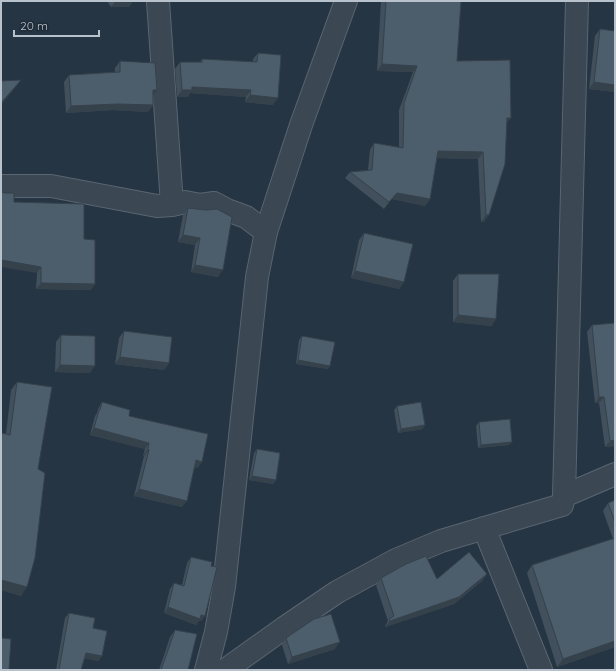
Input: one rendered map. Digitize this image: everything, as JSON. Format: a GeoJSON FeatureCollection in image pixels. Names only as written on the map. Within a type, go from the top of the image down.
{"type":"FeatureCollection","features":[{"type":"Feature","properties":{"kind":"street"},"geometry":{"type":"LineString","coordinates":[[158,1],[172,205]]}},
{"type":"Feature","properties":{"kind":"street"},"geometry":{"type":"LineString","coordinates":[[346,1],[301,126],[266,232],[257,277],[224,588],[216,632],[219,668],[284,628],[337,592],[396,560],[441,541],[562,505],[564,496],[577,1]]}},
{"type":"Feature","properties":{"kind":"street"},"geometry":{"type":"LineString","coordinates":[[1,186],[51,186],[157,206],[185,202],[200,205],[214,203],[227,210],[246,217],[266,232]]}},
{"type":"Feature","properties":{"kind":"street"},"geometry":{"type":"LineString","coordinates":[[564,496],[615,474]]}},
{"type":"Feature","properties":{"kind":"street"},"geometry":{"type":"LineString","coordinates":[[484,528],[541,670]]}},
{"type":"Feature","properties":{"kind":"building"},"geometry":{"type":"Polygon","coordinates":[[[386,1],[461,1],[457,61],[510,60],[511,118],[507,118],[505,164],[489,215],[486,215],[483,152],[438,151],[430,199],[397,193],[389,202],[350,172],[372,170],[374,143],[403,148],[404,103],[417,66],[382,64],[386,1]]]}},
{"type":"Feature","properties":{"kind":"building"},"geometry":{"type":"Polygon","coordinates":[[[600,29],[615,31],[615,85],[594,82],[600,29]]]}},
{"type":"Feature","properties":{"kind":"building"},"geometry":{"type":"Polygon","coordinates":[[[258,53],[281,55],[278,98],[250,95],[251,90],[192,87],[192,90],[182,90],[180,62],[202,62],[202,59],[257,62],[258,53]]]}},
{"type":"Feature","properties":{"kind":"building"},"geometry":{"type":"Polygon","coordinates":[[[120,61],[155,63],[157,90],[153,90],[153,105],[118,104],[71,106],[69,75],[120,72],[120,61]]]}},
{"type":"Feature","properties":{"kind":"building"},"geometry":{"type":"Polygon","coordinates":[[[21,80],[1,103],[1,81],[21,80]]]}},
{"type":"Feature","properties":{"kind":"building"},"geometry":{"type":"Polygon","coordinates":[[[1,192],[14,193],[14,202],[84,204],[84,239],[95,240],[95,284],[41,283],[41,267],[1,260],[1,192]]]}},
{"type":"Feature","properties":{"kind":"building"},"geometry":{"type":"Polygon","coordinates":[[[188,208],[206,210],[217,209],[232,217],[223,270],[195,265],[200,238],[183,235],[188,208]]]}},
{"type":"Feature","properties":{"kind":"building"},"geometry":{"type":"Polygon","coordinates":[[[364,233],[413,244],[404,282],[355,271],[364,233]]]}},
{"type":"Feature","properties":{"kind":"building"},"geometry":{"type":"Polygon","coordinates":[[[458,274],[499,274],[496,319],[458,315],[458,274]]]}},
{"type":"Feature","properties":{"kind":"building"},"geometry":{"type":"Polygon","coordinates":[[[615,323],[615,440],[610,441],[604,397],[599,397],[592,325],[615,323]]]}},
{"type":"Feature","properties":{"kind":"building"},"geometry":{"type":"Polygon","coordinates":[[[124,331],[172,337],[169,363],[120,357],[124,331]]]}},
{"type":"Feature","properties":{"kind":"building"},"geometry":{"type":"Polygon","coordinates":[[[61,335],[95,336],[95,366],[60,365],[61,335]]]}},
{"type":"Feature","properties":{"kind":"building"},"geometry":{"type":"Polygon","coordinates":[[[302,336],[335,342],[330,366],[298,360],[302,336]]]}},
{"type":"Feature","properties":{"kind":"building"},"geometry":{"type":"Polygon","coordinates":[[[17,382],[52,387],[38,469],[45,473],[35,558],[27,587],[1,580],[1,438],[2,433],[10,435],[17,382]]]}},
{"type":"Feature","properties":{"kind":"building"},"geometry":{"type":"Polygon","coordinates":[[[102,402],[130,410],[129,416],[208,434],[202,462],[196,460],[187,501],[139,489],[149,450],[149,443],[94,428],[102,402]]]}},
{"type":"Feature","properties":{"kind":"building"},"geometry":{"type":"Polygon","coordinates":[[[421,402],[425,425],[401,429],[397,406],[421,402]]]}},
{"type":"Feature","properties":{"kind":"building"},"geometry":{"type":"Polygon","coordinates":[[[510,419],[512,442],[481,445],[479,422],[510,419]]]}},
{"type":"Feature","properties":{"kind":"building"},"geometry":{"type":"Polygon","coordinates":[[[257,449],[280,453],[276,480],[252,476],[257,449]]]}},
{"type":"Feature","properties":{"kind":"building"},"geometry":{"type":"Polygon","coordinates":[[[615,500],[615,522],[608,503],[615,500]]]}},
{"type":"Feature","properties":{"kind":"building"},"geometry":{"type":"Polygon","coordinates":[[[615,538],[615,641],[563,659],[532,565],[615,538]]]}},
{"type":"Feature","properties":{"kind":"building"},"geometry":{"type":"Polygon","coordinates":[[[469,552],[487,574],[459,597],[390,621],[389,619],[394,616],[381,578],[406,564],[426,556],[437,579],[469,552]]]}},
{"type":"Feature","properties":{"kind":"building"},"geometry":{"type":"Polygon","coordinates":[[[191,557],[212,562],[211,566],[217,567],[205,616],[201,615],[200,619],[168,607],[174,583],[184,586],[191,557]]]}},
{"type":"Feature","properties":{"kind":"building"},"geometry":{"type":"Polygon","coordinates":[[[69,613],[95,618],[93,628],[107,631],[102,656],[86,653],[81,670],[59,670],[69,613]]]}},
{"type":"Feature","properties":{"kind":"building"},"geometry":{"type":"Polygon","coordinates":[[[331,614],[340,642],[292,657],[286,638],[314,619],[331,614]]]}},
{"type":"Feature","properties":{"kind":"building"},"geometry":{"type":"Polygon","coordinates":[[[175,630],[197,634],[188,670],[161,670],[175,630]]]}},
{"type":"Feature","properties":{"kind":"building"},"geometry":{"type":"Polygon","coordinates":[[[1,638],[11,639],[9,670],[1,670],[1,638]]]}}]}
